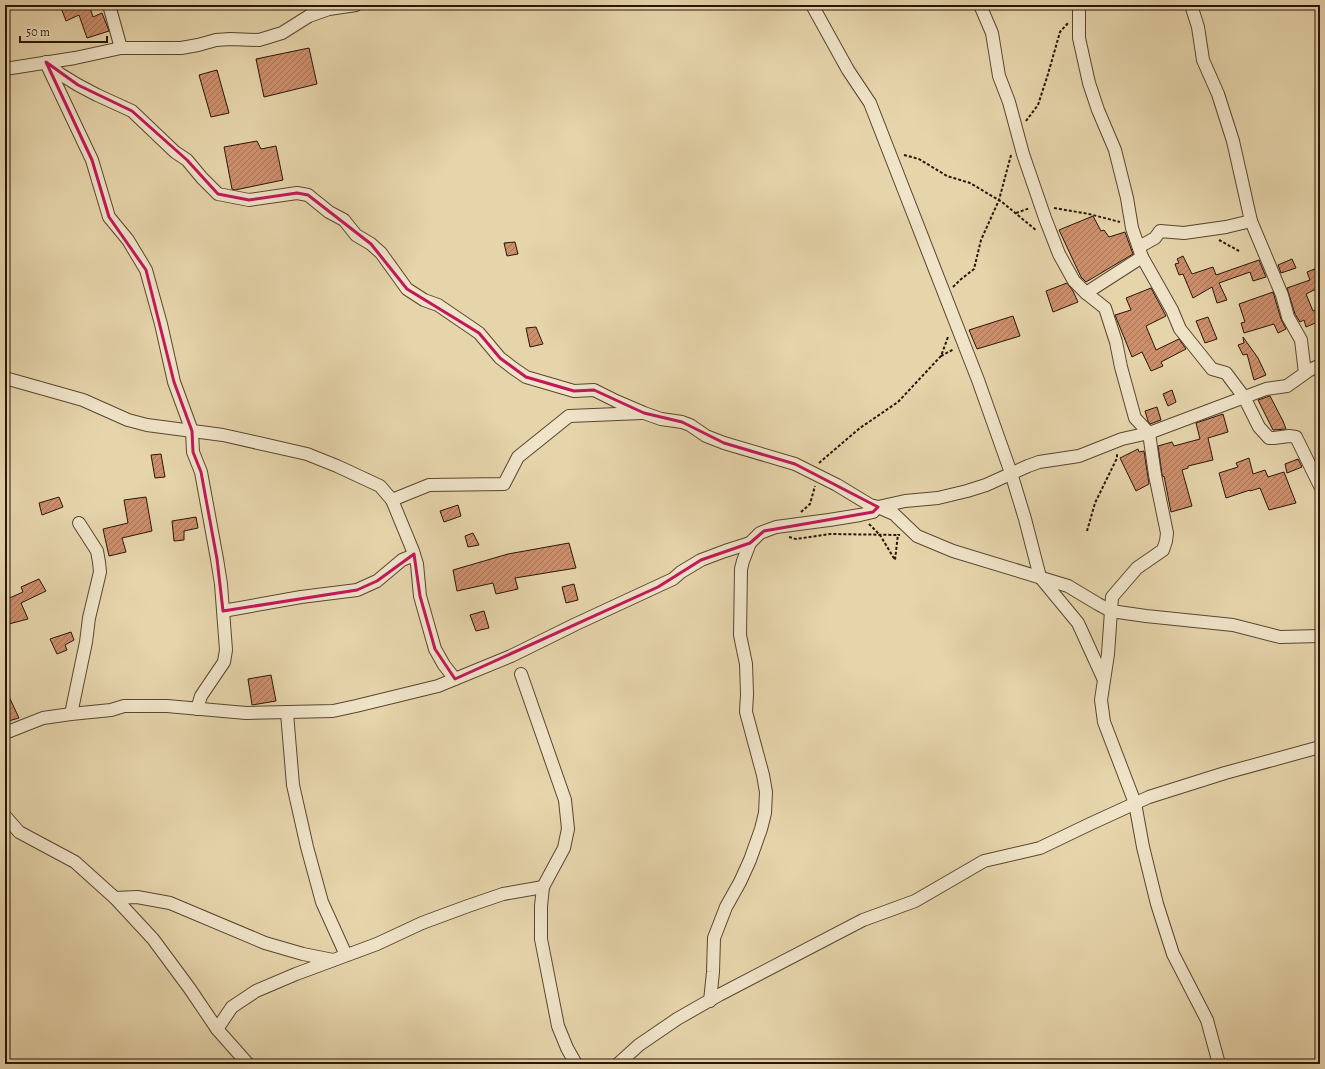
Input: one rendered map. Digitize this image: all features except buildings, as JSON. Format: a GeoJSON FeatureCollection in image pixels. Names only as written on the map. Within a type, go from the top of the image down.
{"type":"FeatureCollection","features":[{"type":"Feature","properties":{"kind":"street"},"geometry":{"type":"LineString","coordinates":[[109,5],[120,48]]}},
{"type":"Feature","properties":{"kind":"street"},"geometry":{"type":"LineString","coordinates":[[5,69],[75,58],[120,48],[181,48],[216,40],[259,40],[282,33],[309,16],[329,9],[356,5]]}},
{"type":"Feature","properties":{"kind":"street"},"geometry":{"type":"LineString","coordinates":[[812,5],[848,70],[870,103],[978,380],[1011,473],[1040,577],[1078,623],[1104,680]]}},
{"type":"Feature","properties":{"kind":"street"},"geometry":{"type":"LineString","coordinates":[[980,5],[992,33],[999,76],[1009,102],[1023,154],[1059,254],[1074,281],[1105,308],[1116,342],[1121,367],[1135,418],[1149,433],[1155,475],[1166,526],[1166,541],[1163,550],[1137,568],[1112,597],[1108,654],[1101,700],[1104,722],[1135,803],[1143,848],[1159,911],[1173,954],[1207,1020],[1219,1064]]}},
{"type":"Feature","properties":{"kind":"street"},"geometry":{"type":"LineString","coordinates":[[1078,5],[1079,38],[1089,83],[1098,110],[1115,150],[1132,225],[1141,252],[1172,310],[1180,329],[1212,368],[1226,373],[1244,397],[1259,427],[1269,438],[1290,436],[1296,437],[1320,486]]}},
{"type":"Feature","properties":{"kind":"street"},"geometry":{"type":"LineString","coordinates":[[1191,5],[1198,27],[1203,60],[1218,94],[1233,142],[1251,221],[1282,295],[1288,317],[1301,340],[1305,373]]}},
{"type":"Feature","properties":{"kind":"street"},"geometry":{"type":"LineString","coordinates":[[46,62],[60,74],[84,88],[132,111],[176,152],[187,160],[218,194],[249,200],[297,193],[308,195],[328,212],[344,220],[356,235],[372,244],[381,253],[407,289],[424,300],[438,305],[479,333],[500,358],[526,377],[574,391],[594,390],[644,413],[661,419],[682,422],[690,425],[706,436],[758,454],[795,464],[850,492],[870,505],[894,514],[917,536],[953,550],[1068,586],[1111,610],[1146,616],[1233,625],[1280,637],[1320,636]]}},
{"type":"Feature","properties":{"kind":"street"},"geometry":{"type":"LineString","coordinates":[[46,62],[92,160],[109,217],[128,240],[146,270],[161,324],[174,382],[192,431],[193,452],[201,472],[221,584],[226,656],[220,668],[201,696],[197,709]]}},
{"type":"Feature","properties":{"kind":"street"},"geometry":{"type":"LineString","coordinates":[[1086,293],[1141,252],[1160,231],[1184,233],[1226,228],[1251,221]]}},
{"type":"Feature","properties":{"kind":"street"},"geometry":{"type":"LineString","coordinates":[[710,1001],[714,938],[726,907],[750,860],[765,813],[766,792],[763,775],[746,712],[746,664],[740,635],[742,569],[743,561],[750,543],[760,533],[776,526],[860,515],[873,512],[878,507],[905,501],[938,498],[967,492],[1039,462],[1080,456],[1118,441],[1149,433],[1266,389],[1287,386],[1305,373],[1320,365]]}},
{"type":"Feature","properties":{"kind":"street"},"geometry":{"type":"LineString","coordinates":[[5,378],[29,386],[84,400],[128,420],[147,425],[223,435],[307,454],[380,486],[392,500],[414,555],[417,564],[420,596],[435,650],[455,679]]}},
{"type":"Feature","properties":{"kind":"street"},"geometry":{"type":"LineString","coordinates":[[392,500],[429,485],[504,484],[518,457],[568,416],[644,413]]}},
{"type":"Feature","properties":{"kind":"street"},"geometry":{"type":"LineString","coordinates":[[71,714],[86,642],[89,618],[100,572],[97,551],[79,523]]}},
{"type":"Feature","properties":{"kind":"street"},"geometry":{"type":"LineString","coordinates":[[5,733],[43,718],[111,710],[124,706],[140,705],[246,713],[333,711],[431,688],[511,656],[663,584],[701,560],[750,543]]}},
{"type":"Feature","properties":{"kind":"street"},"geometry":{"type":"LineString","coordinates":[[223,611],[301,597],[357,590],[377,581],[402,560],[414,555]]}},
{"type":"Feature","properties":{"kind":"street"},"geometry":{"type":"LineString","coordinates":[[521,674],[565,800],[568,829],[564,848],[543,887],[541,906],[541,938],[558,1026],[567,1048],[576,1064]]}},
{"type":"Feature","properties":{"kind":"street"},"geometry":{"type":"LineString","coordinates":[[287,713],[293,785],[307,847],[322,902],[346,955]]}},
{"type":"Feature","properties":{"kind":"street"},"geometry":{"type":"LineString","coordinates":[[618,1064],[639,1045],[677,1020],[772,966],[863,920],[915,901],[958,877],[977,864],[1040,848],[1135,803],[1171,790],[1320,747]]}},
{"type":"Feature","properties":{"kind":"street"},"geometry":{"type":"LineString","coordinates":[[5,816],[19,832],[75,862],[115,898],[153,939],[217,1029],[248,1064]]}},
{"type":"Feature","properties":{"kind":"street"},"geometry":{"type":"LineString","coordinates":[[217,1029],[232,1007],[256,991],[296,974],[377,944],[422,923],[468,906],[503,894],[543,887]]}},
{"type":"Feature","properties":{"kind":"street"},"geometry":{"type":"LineString","coordinates":[[115,898],[137,897],[170,903],[265,943],[303,954],[333,960]]}},
{"type":"Feature","properties":{"kind":"path"},"geometry":{"type":"LineString","coordinates":[[889,152],[919,159],[947,176],[970,183],[1002,202],[1038,232]]}},
{"type":"Feature","properties":{"kind":"path"},"geometry":{"type":"LineString","coordinates":[[1016,213],[1029,208],[1042,207],[1089,214],[1132,225]]}},
{"type":"Feature","properties":{"kind":"path"},"geometry":{"type":"LineString","coordinates":[[1202,230],[1239,251]]}},
{"type":"Feature","properties":{"kind":"path"},"geometry":{"type":"LineString","coordinates":[[800,513],[810,504],[815,484],[809,471],[860,428],[898,402],[941,356],[954,319]]}},
{"type":"Feature","properties":{"kind":"path"},"geometry":{"type":"LineString","coordinates":[[1087,531],[1095,503],[1117,458],[1118,441]]}},
{"type":"Feature","properties":{"kind":"path"},"geometry":{"type":"LineString","coordinates":[[860,515],[880,535],[895,560],[900,520]]}},
{"type":"Feature","properties":{"kind":"path"},"geometry":{"type":"LineString","coordinates":[[830,534],[917,536]]}},
{"type":"Feature","properties":{"kind":"highlighted area"},"geometry":{"type":"Polygon","coordinates":[[[46,62],[78,85],[132,111],[187,160],[218,194],[249,200],[297,193],[308,195],[371,244],[407,289],[479,333],[500,358],[526,377],[574,391],[594,390],[644,413],[682,422],[724,443],[795,464],[878,507],[873,512],[764,531],[750,543],[701,560],[658,587],[455,679],[435,649],[420,596],[414,554],[377,581],[357,590],[223,611],[217,559],[201,472],[193,452],[192,431],[174,382],[146,270],[109,217],[92,160],[46,62]]]}}]}
